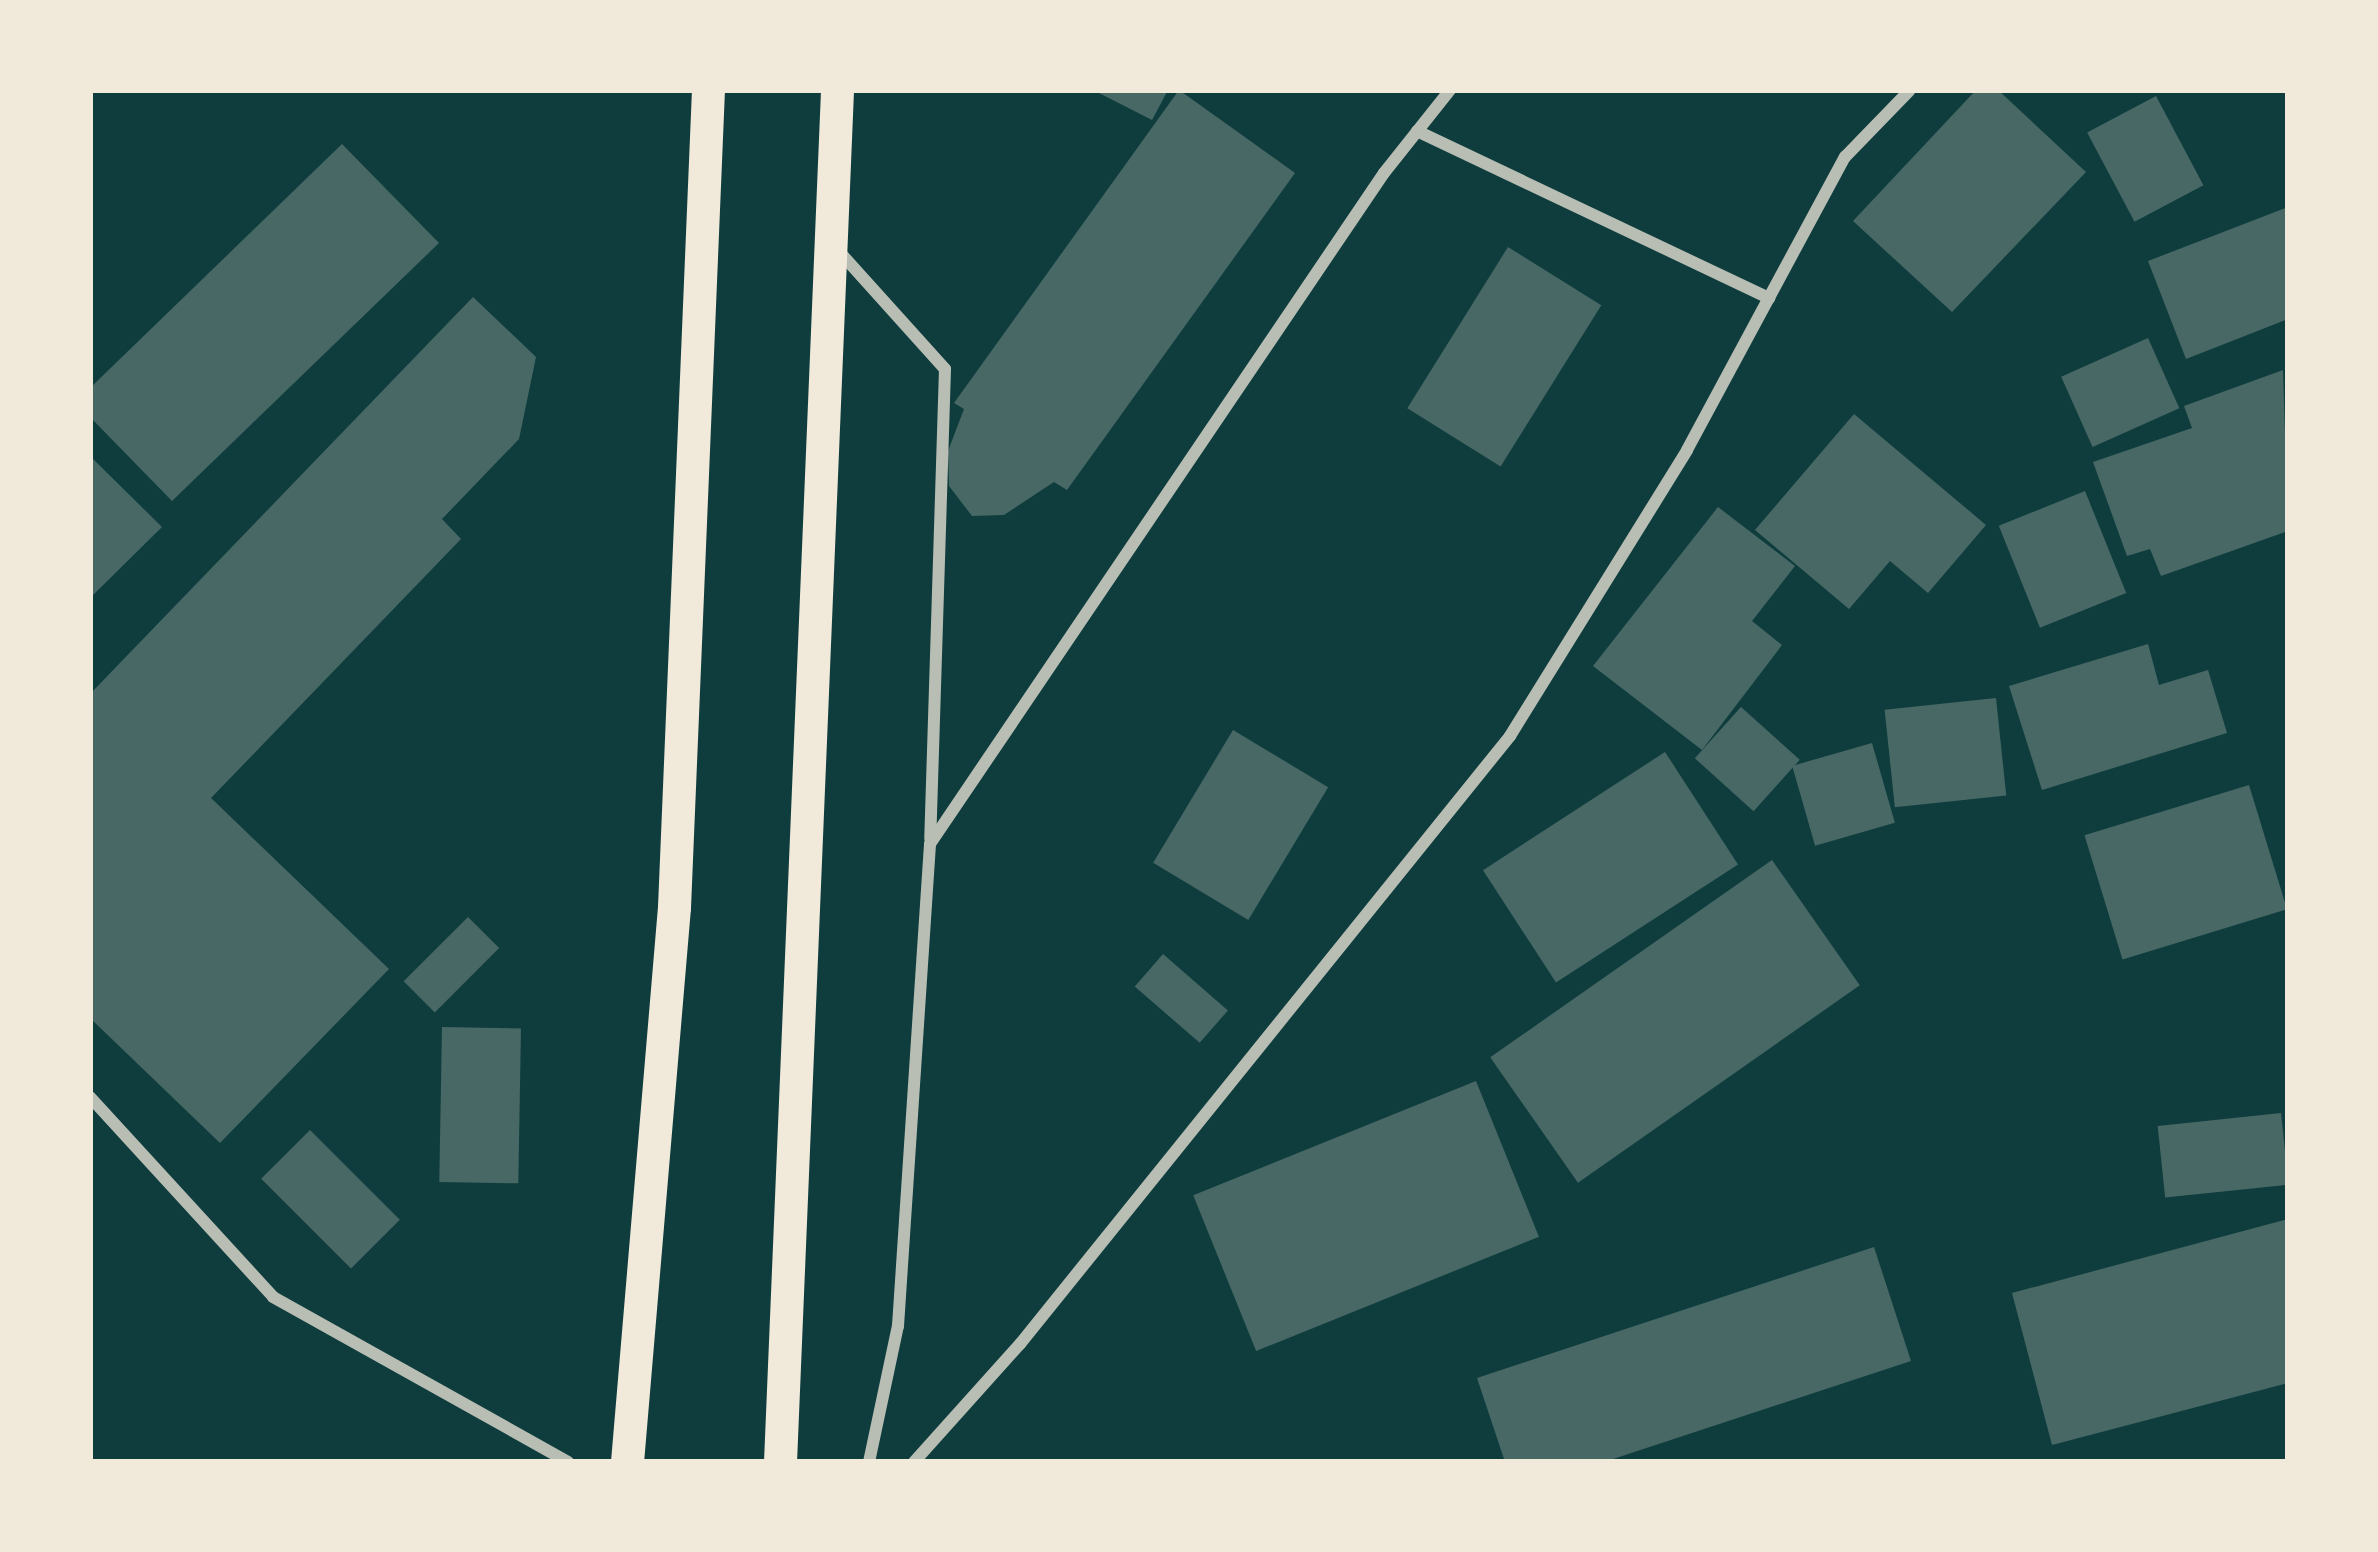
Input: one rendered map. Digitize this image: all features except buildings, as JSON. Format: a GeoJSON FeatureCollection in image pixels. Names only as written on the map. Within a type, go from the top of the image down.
{"type":"FeatureCollection","features":[{"type":"Feature","properties":{"kind":"highway"},"geometry":{"type":"LineString","coordinates":[[627,1462],[674,907],[708,90]]}},
{"type":"Feature","properties":{"kind":"highway"},"geometry":{"type":"LineString","coordinates":[[780,1462],[837,90]]}},
{"type":"Feature","properties":{"kind":"street"},"geometry":{"type":"LineString","coordinates":[[930,844],[1450,90]]}},
{"type":"Feature","properties":{"kind":"street"},"geometry":{"type":"LineString","coordinates":[[914,1462],[1065,1289],[1510,736],[1687,450],[1845,157],[1910,90]]}},
{"type":"Feature","properties":{"kind":"street"},"geometry":{"type":"LineString","coordinates":[[1418,131],[1769,298]]}},
{"type":"Feature","properties":{"kind":"street"},"geometry":{"type":"LineString","coordinates":[[831,242],[945,369],[930,844],[898,1327],[869,1462]]}},
{"type":"Feature","properties":{"kind":"street"},"geometry":{"type":"LineString","coordinates":[[90,1097],[273,1297],[568,1462]]}}]}
